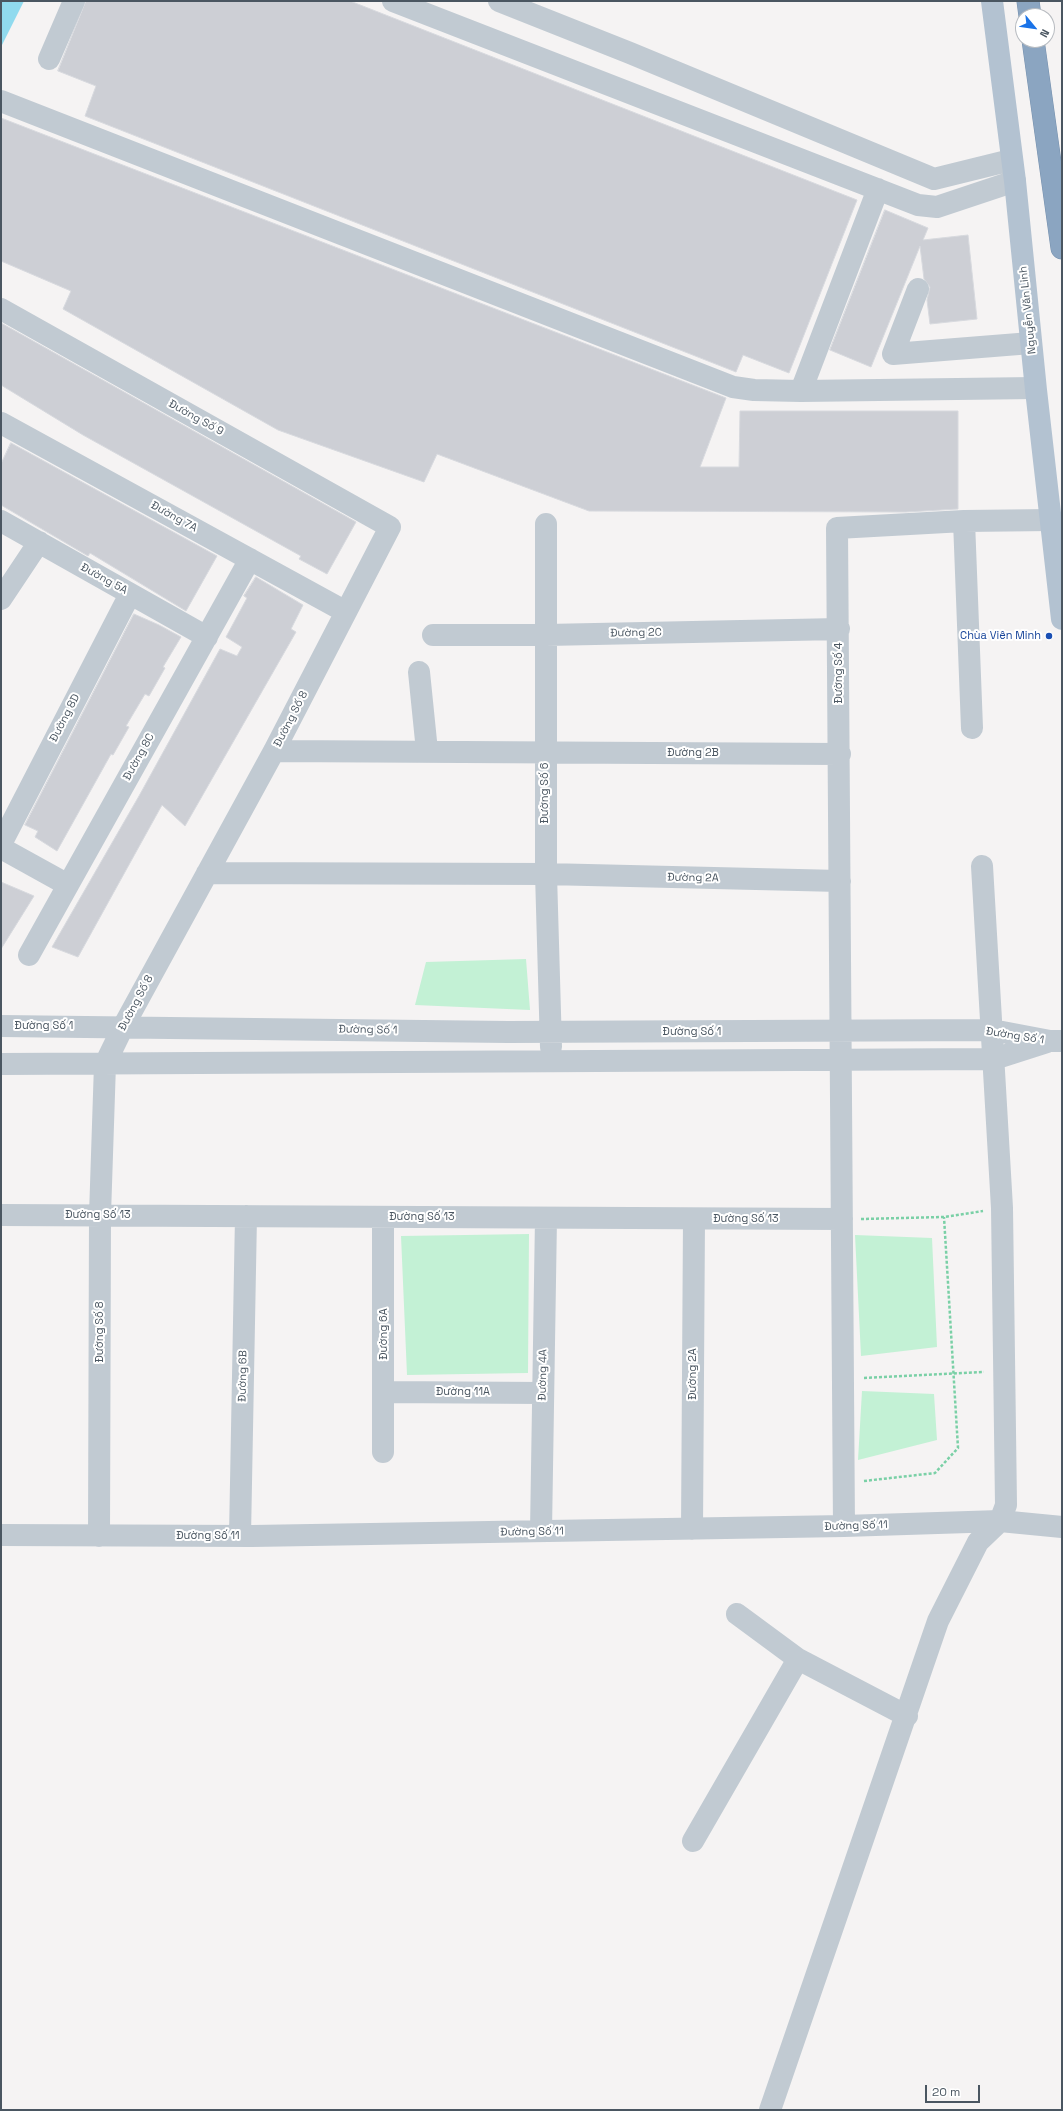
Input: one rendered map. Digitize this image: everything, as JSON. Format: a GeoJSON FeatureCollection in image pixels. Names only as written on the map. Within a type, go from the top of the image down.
{"type":"FeatureCollection","features":[{"type":"Feature","properties":{"kind":"highway"},"geometry":{"type":"LineString","coordinates":[[1034,48],[1062,248]]}},
{"type":"Feature","properties":{"kind":"main road","name":"Nguyễn Văn Linh"},"geometry":{"type":"LineString","coordinates":[[992,1],[1013,171],[1035,388],[1062,619]]}},
{"type":"Feature","properties":{"kind":"street"},"geometry":{"type":"LineString","coordinates":[[49,59],[74,1]]}},
{"type":"Feature","properties":{"kind":"street"},"geometry":{"type":"LineString","coordinates":[[393,1],[918,205],[938,207],[1013,171]]}},
{"type":"Feature","properties":{"kind":"street"},"geometry":{"type":"LineString","coordinates":[[499,1],[630,53],[934,179],[1013,171]]}},
{"type":"Feature","properties":{"kind":"street"},"geometry":{"type":"LineString","coordinates":[[1,101],[721,383],[743,389],[801,390],[1035,388]]}},
{"type":"Feature","properties":{"kind":"street"},"geometry":{"type":"LineString","coordinates":[[801,390],[878,189]]}},
{"type":"Feature","properties":{"kind":"street"},"geometry":{"type":"LineString","coordinates":[[918,290],[893,354],[1031,343]]}},
{"type":"Feature","properties":{"kind":"street","name":"Đường Số 9"},"geometry":{"type":"LineString","coordinates":[[1,309],[390,527]]}},
{"type":"Feature","properties":{"kind":"street","name":"Đường 7A"},"geometry":{"type":"LineString","coordinates":[[2,426],[346,612]]}},
{"type":"Feature","properties":{"kind":"street","name":"Đường Số 4"},"geometry":{"type":"LineString","coordinates":[[844,1526],[840,754],[837,528],[964,521],[1051,520]]}},
{"type":"Feature","properties":{"kind":"street","name":"Đường 5A"},"geometry":{"type":"LineString","coordinates":[[1,521],[207,637]]}},
{"type":"Feature","properties":{"kind":"street"},"geometry":{"type":"LineString","coordinates":[[964,521],[972,728]]}},
{"type":"Feature","properties":{"kind":"street","name":"Đường Số 6"},"geometry":{"type":"LineString","coordinates":[[546,524],[545,752],[546,874],[551,1032],[550,1062]]}},
{"type":"Feature","properties":{"kind":"street","name":"Đường Số 8"},"geometry":{"type":"LineString","coordinates":[[99,1536],[100,1215],[105,1064],[123,1027],[206,873],[274,751],[390,527]]}},
{"type":"Feature","properties":{"kind":"street"},"geometry":{"type":"LineString","coordinates":[[1,599],[39,542]]}},
{"type":"Feature","properties":{"kind":"street","name":"Đường 8C"},"geometry":{"type":"LineString","coordinates":[[29,955],[250,559]]}},
{"type":"Feature","properties":{"kind":"street","name":"Đường 8D"},"geometry":{"type":"LineString","coordinates":[[1,844],[130,594]]}},
{"type":"Feature","properties":{"kind":"street","name":"Đường 2C"},"geometry":{"type":"LineString","coordinates":[[434,635],[546,635],[839,629]]}},
{"type":"Feature","properties":{"kind":"street"},"geometry":{"type":"LineString","coordinates":[[419,672],[427,751]]}},
{"type":"Feature","properties":{"kind":"street","name":"Đường 2B"},"geometry":{"type":"LineString","coordinates":[[274,751],[840,754]]}},
{"type":"Feature","properties":{"kind":"street"},"geometry":{"type":"LineString","coordinates":[[1,848],[68,885]]}},
{"type":"Feature","properties":{"kind":"street"},"geometry":{"type":"LineString","coordinates":[[770,2110],[907,1716],[938,1621],[978,1542],[1000,1521],[1006,1504],[1002,1208],[982,866]]}},
{"type":"Feature","properties":{"kind":"street","name":"Đường 2A"},"geometry":{"type":"LineString","coordinates":[[206,873],[546,874],[840,881]]}},
{"type":"Feature","properties":{"kind":"street","name":"Đường Số 1"},"geometry":{"type":"LineString","coordinates":[[1,1026],[551,1032],[992,1030],[1056,1041]]}},
{"type":"Feature","properties":{"kind":"street","name":"Đường Số 1"},"geometry":{"type":"LineString","coordinates":[[1,1064],[841,1061],[994,1059],[1056,1041]]}},
{"type":"Feature","properties":{"kind":"street","name":"Đường Số 13"},"geometry":{"type":"LineString","coordinates":[[1,1214],[842,1220]]}},
{"type":"Feature","properties":{"kind":"street","name":"Đường 6B"},"geometry":{"type":"LineString","coordinates":[[240,1536],[246,1216]]}},
{"type":"Feature","properties":{"kind":"street","name":"Đường 6A"},"geometry":{"type":"LineString","coordinates":[[383,1217],[383,1452]]}},
{"type":"Feature","properties":{"kind":"street","name":"Đường 4A"},"geometry":{"type":"LineString","coordinates":[[541,1531],[546,1218]]}},
{"type":"Feature","properties":{"kind":"street","name":"Đường 2A"},"geometry":{"type":"LineString","coordinates":[[692,1529],[694,1219]]}},
{"type":"Feature","properties":{"kind":"street","name":"Đường 11A"},"geometry":{"type":"LineString","coordinates":[[384,1392],[543,1393]]}},
{"type":"Feature","properties":{"kind":"street","name":"Đường Số 11"},"geometry":{"type":"LineString","coordinates":[[1,1535],[240,1536],[692,1529],[1000,1521],[1062,1527]]}},
{"type":"Feature","properties":{"kind":"street"},"geometry":{"type":"LineString","coordinates":[[737,1614],[798,1659],[907,1716]]}},
{"type":"Feature","properties":{"kind":"street"},"geometry":{"type":"LineString","coordinates":[[693,1841],[798,1659]]}},
{"type":"Feature","properties":{"kind":"path"},"geometry":{"type":"LineString","coordinates":[[842,1220],[944,1217],[1002,1208]]}},
{"type":"Feature","properties":{"kind":"path"},"geometry":{"type":"LineString","coordinates":[[843,1483],[935,1473],[958,1448],[944,1217]]}},
{"type":"Feature","properties":{"kind":"path"},"geometry":{"type":"LineString","coordinates":[[843,1379],[1005,1371]]}},
{"type":"Feature","properties":{"kind":"green space"},"geometry":{"type":"Polygon","coordinates":[[[526,959],[530,1010],[415,1005],[426,962],[526,959]]]}},
{"type":"Feature","properties":{"kind":"green space"},"geometry":{"type":"Polygon","coordinates":[[[529,1234],[528,1373],[407,1375],[401,1236],[529,1234]]]}},
{"type":"Feature","properties":{"kind":"green space"},"geometry":{"type":"Polygon","coordinates":[[[855,1235],[932,1238],[937,1347],[861,1356],[855,1235]]]}},
{"type":"Feature","properties":{"kind":"green space"},"geometry":{"type":"Polygon","coordinates":[[[862,1391],[934,1394],[937,1440],[858,1460],[862,1391]]]}},
{"type":"Feature","properties":{"kind":"water"},"geometry":{"type":"Polygon","coordinates":[[[1,1],[24,1],[1,47],[1,1]]]}},
{"type":"Feature","properties":{"kind":"building"},"geometry":{"type":"Polygon","coordinates":[[[86,1],[350,1],[857,200],[789,373],[743,355],[736,372],[85,116],[96,86],[58,71],[86,1]]]}},
{"type":"Feature","properties":{"kind":"building"},"geometry":{"type":"Polygon","coordinates":[[[1,118],[726,398],[700,467],[739,467],[740,411],[958,411],[958,509],[906,512],[589,511],[437,454],[424,482],[278,430],[63,309],[71,291],[1,261],[1,118]]]}},
{"type":"Feature","properties":{"kind":"building"},"geometry":{"type":"Polygon","coordinates":[[[885,210],[928,228],[923,240],[968,235],[977,319],[930,324],[927,300],[930,287],[924,279],[920,246],[871,367],[830,350],[885,210]]]}},
{"type":"Feature","properties":{"kind":"building"},"geometry":{"type":"Polygon","coordinates":[[[1,323],[356,522],[327,574],[299,559],[301,556],[83,435],[1,385],[1,323]]]}},
{"type":"Feature","properties":{"kind":"building"},"geometry":{"type":"Polygon","coordinates":[[[11,443],[217,556],[186,611],[90,553],[88,556],[1,505],[1,464],[11,443]]]}},
{"type":"Feature","properties":{"kind":"building"},"geometry":{"type":"Polygon","coordinates":[[[256,577],[303,605],[291,629],[296,632],[185,826],[162,805],[78,957],[52,947],[139,796],[220,649],[237,656],[242,647],[226,637],[247,598],[244,596],[256,577]]]}},
{"type":"Feature","properties":{"kind":"building"},"geometry":{"type":"Polygon","coordinates":[[[134,614],[181,637],[163,667],[165,668],[149,696],[145,694],[126,726],[129,727],[113,755],[111,754],[57,851],[35,837],[38,831],[25,825],[134,614]]]}},
{"type":"Feature","properties":{"kind":"building"},"geometry":{"type":"Polygon","coordinates":[[[1,882],[34,896],[1,949],[1,882]]]}},
{"type":"Feature","properties":{"kind":"place","name":"Chùa Viên Minh"},"geometry":{"type":"Point","coordinates":[1049,636]}}]}
